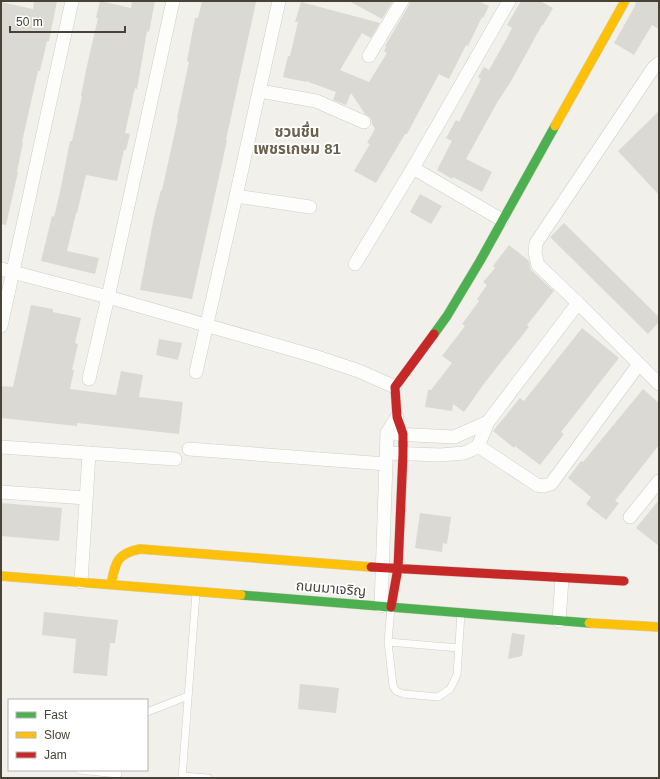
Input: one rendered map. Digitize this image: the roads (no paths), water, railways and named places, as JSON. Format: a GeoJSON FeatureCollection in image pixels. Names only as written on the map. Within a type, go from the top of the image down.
{"type":"FeatureCollection","features":[{"type":"Feature","properties":{"kind":"street"},"geometry":{"type":"LineString","coordinates":[[1,326],[6,270],[72,1]]}},
{"type":"Feature","properties":{"kind":"street"},"geometry":{"type":"LineString","coordinates":[[89,379],[173,1]]}},
{"type":"Feature","properties":{"kind":"street"},"geometry":{"type":"LineString","coordinates":[[196,372],[279,1]]}},
{"type":"Feature","properties":{"kind":"street"},"geometry":{"type":"LineString","coordinates":[[369,56],[402,1]]}},
{"type":"Feature","properties":{"kind":"street"},"geometry":{"type":"LineString","coordinates":[[355,264],[413,168],[509,1]]}},
{"type":"Feature","properties":{"kind":"street"},"geometry":{"type":"LineString","coordinates":[[386,607],[398,568],[403,454],[403,434],[396,417],[395,387],[447,316],[625,1]]}},
{"type":"Feature","properties":{"kind":"street"},"geometry":{"type":"LineString","coordinates":[[659,64],[654,67],[536,243],[535,253],[538,265],[659,384]]}},
{"type":"Feature","properties":{"kind":"street"},"geometry":{"type":"LineString","coordinates":[[260,90],[316,102],[364,122]]}},
{"type":"Feature","properties":{"kind":"street"},"geometry":{"type":"LineString","coordinates":[[413,168],[502,220]]}},
{"type":"Feature","properties":{"kind":"street"},"geometry":{"type":"LineString","coordinates":[[236,196],[310,208]]}},
{"type":"Feature","properties":{"kind":"street"},"geometry":{"type":"LineString","coordinates":[[6,270],[108,297],[359,370],[395,387]]}},
{"type":"Feature","properties":{"kind":"street"},"geometry":{"type":"LineString","coordinates":[[189,449],[387,458],[403,454],[440,455],[464,453],[478,446],[488,422],[578,303]]}},
{"type":"Feature","properties":{"kind":"street"},"geometry":{"type":"LineString","coordinates":[[478,446],[537,485],[543,486],[550,484],[639,364]]}},
{"type":"Feature","properties":{"kind":"street"},"geometry":{"type":"LineString","coordinates":[[386,607],[383,568],[387,433],[396,417]]}},
{"type":"Feature","properties":{"kind":"street"},"geometry":{"type":"LineString","coordinates":[[387,433],[454,438],[488,422]]}},
{"type":"Feature","properties":{"kind":"street"},"geometry":{"type":"LineString","coordinates":[[1,447],[175,459]]}},
{"type":"Feature","properties":{"kind":"street"},"geometry":{"type":"LineString","coordinates":[[81,582],[89,453]]}},
{"type":"Feature","properties":{"kind":"street"},"geometry":{"type":"LineString","coordinates":[[630,517],[659,481]]}},
{"type":"Feature","properties":{"kind":"street"},"geometry":{"type":"LineString","coordinates":[[1,492],[86,498]]}},
{"type":"Feature","properties":{"kind":"street"},"geometry":{"type":"LineString","coordinates":[[111,584],[116,562],[121,555],[129,551],[140,550],[383,568],[624,581]]}},
{"type":"Feature","properties":{"kind":"street","name":"ถนนมาเจริญ"},"geometry":{"type":"LineString","coordinates":[[1,576],[558,621],[659,627]]}},
{"type":"Feature","properties":{"kind":"street"},"geometry":{"type":"LineString","coordinates":[[558,621],[562,578]]}},
{"type":"Feature","properties":{"kind":"lane"},"geometry":{"type":"LineString","coordinates":[[196,591],[182,777],[208,778]]}},
{"type":"Feature","properties":{"kind":"lane"},"geometry":{"type":"LineString","coordinates":[[386,607],[392,686],[396,691],[438,697],[450,689],[457,675],[461,613]]}},
{"type":"Feature","properties":{"kind":"lane"},"geometry":{"type":"LineString","coordinates":[[388,642],[459,648]]}},
{"type":"Feature","properties":{"kind":"lane"},"geometry":{"type":"LineString","coordinates":[[148,712],[188,696]]}},
{"type":"Feature","properties":{"kind":"lane"},"geometry":{"type":"LineString","coordinates":[[89,771],[118,774]]}},
{"type":"Feature","properties":{"kind":"district","name":"ชวนชื่น เพชรเกษม 81"},"geometry":{"type":"Point","coordinates":[297,140]}}]}
